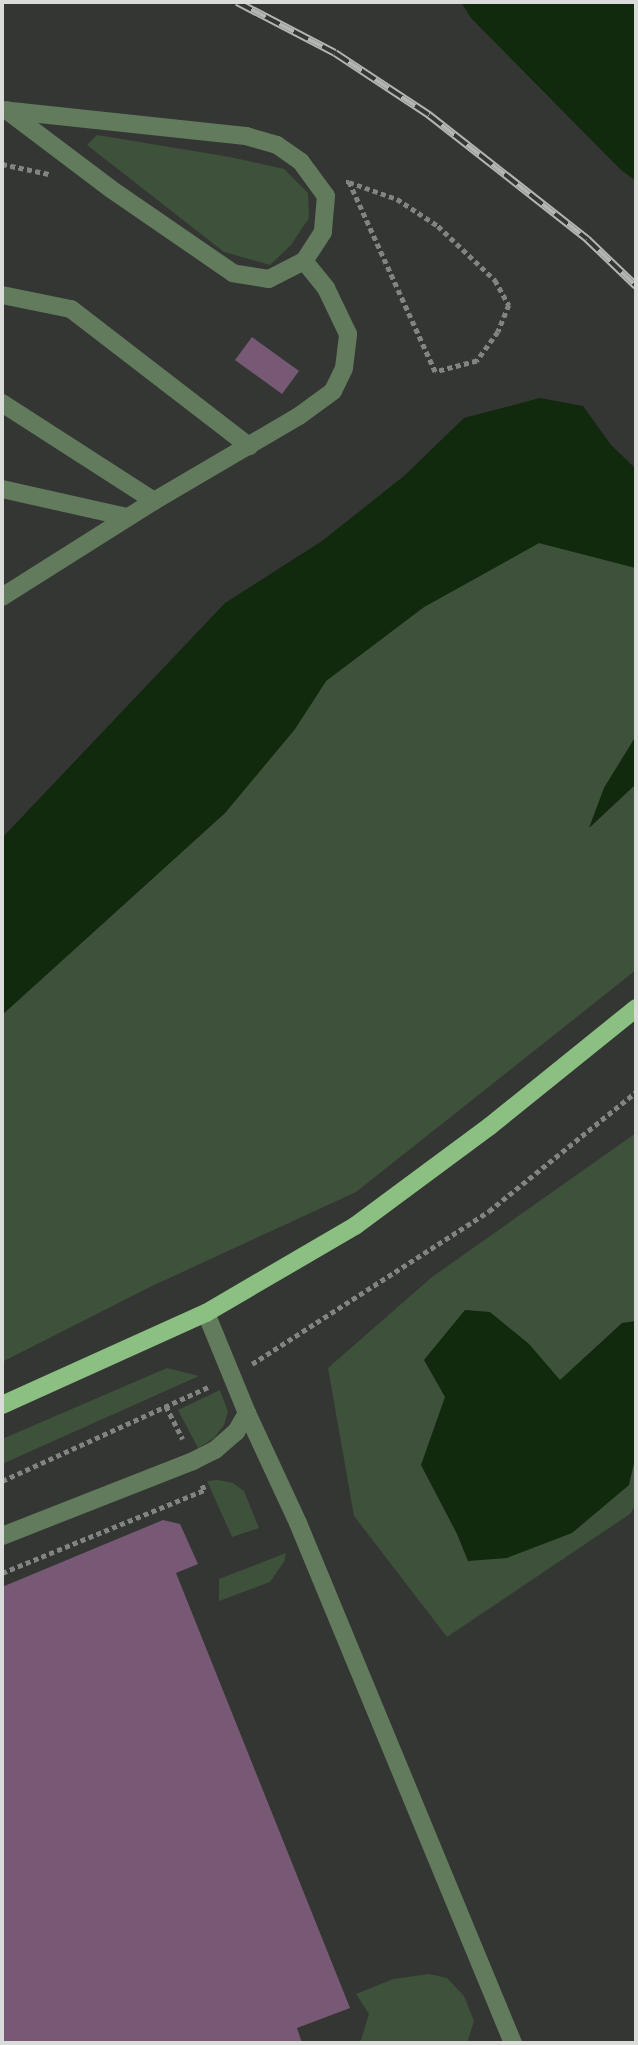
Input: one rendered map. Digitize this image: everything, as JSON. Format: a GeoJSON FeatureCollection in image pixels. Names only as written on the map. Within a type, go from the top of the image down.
{"type":"FeatureCollection","features":[{"type":"Feature","properties":{"kind":"main road"},"geometry":{"type":"LineString","coordinates":[[2,1405],[206,1313],[355,1226],[490,1126],[636,1008]]}},
{"type":"Feature","properties":{"kind":"lane"},"geometry":{"type":"LineString","coordinates":[[4,110],[246,136],[278,145],[301,162],[326,195],[323,232],[303,261],[270,279],[233,272],[111,189],[4,110]]}},
{"type":"Feature","properties":{"kind":"lane"},"geometry":{"type":"LineString","coordinates":[[2,597],[153,501],[299,416],[333,391],[344,368],[348,334],[326,288],[303,261]]}},
{"type":"Feature","properties":{"kind":"lane"},"geometry":{"type":"LineString","coordinates":[[2,295],[71,309],[249,446]]}},
{"type":"Feature","properties":{"kind":"lane"},"geometry":{"type":"LineString","coordinates":[[2,403],[153,501]]}},
{"type":"Feature","properties":{"kind":"lane"},"geometry":{"type":"LineString","coordinates":[[2,489],[127,517]]}},
{"type":"Feature","properties":{"kind":"lane"},"geometry":{"type":"LineString","coordinates":[[206,1313],[247,1413],[298,1523],[513,2043]]}},
{"type":"Feature","properties":{"kind":"lane"},"geometry":{"type":"LineString","coordinates":[[2,1536],[215,1450],[236,1432],[247,1413]]}},
{"type":"Feature","properties":{"kind":"path"},"geometry":{"type":"LineString","coordinates":[[314,180],[349,182],[397,199],[438,226],[495,281],[509,305],[498,332],[477,361],[435,372],[349,182]]}},
{"type":"Feature","properties":{"kind":"path"},"geometry":{"type":"LineString","coordinates":[[2,1481],[232,1377],[489,1211],[636,1092]]}},
{"type":"Feature","properties":{"kind":"shaded area"},"geometry":{"type":"Polygon","coordinates":[[[461,2],[636,2],[636,181],[620,169],[471,18],[461,2]]]}},
{"type":"Feature","properties":{"kind":"shaded area"},"geometry":{"type":"Polygon","coordinates":[[[97,135],[230,157],[284,169],[308,193],[309,218],[291,245],[270,265],[224,252],[87,145],[97,135]]]}},
{"type":"Feature","properties":{"kind":"shaded area"},"geometry":{"type":"Polygon","coordinates":[[[540,398],[583,406],[611,445],[636,469],[636,568],[539,543],[424,607],[326,681],[295,729],[225,813],[2,1015],[2,838],[225,603],[322,541],[404,476],[464,418],[540,398]]]}},
{"type":"Feature","properties":{"kind":"shaded area"},"geometry":{"type":"Polygon","coordinates":[[[539,543],[636,568],[636,736],[604,788],[590,827],[636,784],[636,970],[356,1192],[150,1287],[2,1362],[2,1015],[225,813],[295,729],[326,681],[424,607],[539,543]]]}},
{"type":"Feature","properties":{"kind":"shaded area"},"geometry":{"type":"Polygon","coordinates":[[[636,736],[636,784],[589,828],[604,788],[636,736]]]}},
{"type":"Feature","properties":{"kind":"shaded area"},"geometry":{"type":"Polygon","coordinates":[[[636,1133],[636,1504],[630,1514],[447,1637],[354,1516],[328,1368],[432,1277],[636,1133]]]}},
{"type":"Feature","properties":{"kind":"shaded area"},"geometry":{"type":"Polygon","coordinates":[[[465,1310],[490,1312],[529,1344],[560,1380],[622,1323],[636,1321],[636,1454],[629,1485],[572,1533],[507,1558],[468,1561],[421,1465],[445,1397],[424,1360],[465,1310]]]}},
{"type":"Feature","properties":{"kind":"shaded area"},"geometry":{"type":"Polygon","coordinates":[[[167,1368],[199,1376],[2,1464],[2,1439],[167,1368]]]}},
{"type":"Feature","properties":{"kind":"shaded area"},"geometry":{"type":"Polygon","coordinates":[[[220,1390],[228,1412],[224,1425],[214,1438],[198,1448],[178,1410],[220,1390]]]}},
{"type":"Feature","properties":{"kind":"shaded area"},"geometry":{"type":"Polygon","coordinates":[[[207,1481],[233,1483],[244,1491],[259,1528],[232,1537],[207,1481]]]}},
{"type":"Feature","properties":{"kind":"shaded area"},"geometry":{"type":"Polygon","coordinates":[[[286,1553],[284,1562],[270,1582],[219,1601],[219,1579],[286,1553]]]}},
{"type":"Feature","properties":{"kind":"shaded area"},"geometry":{"type":"Polygon","coordinates":[[[429,1974],[447,1978],[464,1996],[474,2021],[467,2043],[355,2043],[361,2040],[369,2014],[356,1994],[393,1979],[429,1974]]]}},
{"type":"Feature","properties":{"kind":"building"},"geometry":{"type":"Polygon","coordinates":[[[252,337],[299,371],[282,394],[235,360],[252,337]]]}},
{"type":"Feature","properties":{"kind":"building"},"geometry":{"type":"Polygon","coordinates":[[[163,1520],[180,1524],[198,1564],[176,1573],[350,2008],[297,2028],[302,2043],[2,2043],[2,1587],[163,1520]]]}},
{"type":"Feature","properties":{"kind":"railway"},"geometry":{"type":"LineString","coordinates":[[237,2],[335,53],[429,115],[587,239],[636,286]]}}]}
